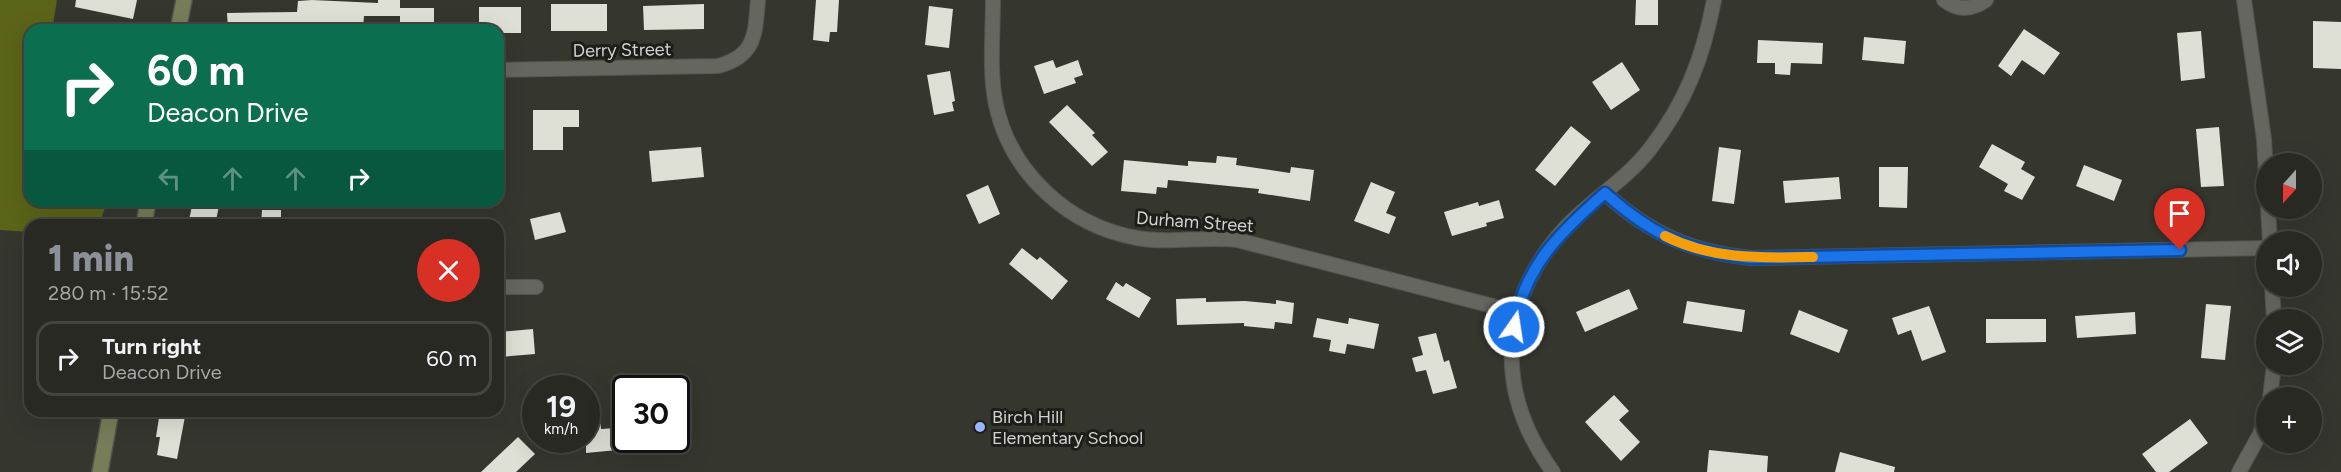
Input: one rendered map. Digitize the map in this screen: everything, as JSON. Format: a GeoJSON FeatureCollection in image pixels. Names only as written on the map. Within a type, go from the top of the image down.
{"type":"FeatureCollection","features":[{"type":"Feature","properties":{"kind":"street"},"geometry":{"type":"LineString","coordinates":[[179,24],[184,0]]}},
{"type":"Feature","properties":{"kind":"street","name":"Derry Street"},"geometry":{"type":"LineString","coordinates":[[504,70],[718,66],[731,63],[743,55],[752,43],[758,0]]}},
{"type":"Feature","properties":{"kind":"street","name":"Durham Street"},"geometry":{"type":"LineString","coordinates":[[993,0],[993,87],[1003,129],[1022,166],[1035,182],[1071,212],[1090,224],[1137,238],[1238,240],[1516,312]]}},
{"type":"Feature","properties":{"kind":"street"},"geometry":{"type":"LineString","coordinates":[[1552,472],[1521,417],[1515,394],[1513,346],[1516,312],[1526,283],[1552,243],[1568,225],[1649,151],[1682,100],[1701,57],[1714,0]]}},
{"type":"Feature","properties":{"kind":"street"},"geometry":{"type":"LineString","coordinates":[[1944,0],[1955,7],[1966,9],[1976,7],[1986,0]]}},
{"type":"Feature","properties":{"kind":"street"},"geometry":{"type":"LineString","coordinates":[[2244,0],[2265,153]]}},
{"type":"Feature","properties":{"kind":"street"},"geometry":{"type":"LineString","coordinates":[[1605,193],[1645,225],[1668,238],[1719,255],[1751,258],[2256,248]]}},
{"type":"Feature","properties":{"kind":"street"},"geometry":{"type":"LineString","coordinates":[[504,287],[536,287]]}},
{"type":"Feature","properties":{"kind":"street"},"geometry":{"type":"LineString","coordinates":[[100,472],[110,417]]}},
{"type":"Feature","properties":{"kind":"street"},"geometry":{"type":"LineString","coordinates":[[2239,472],[2256,441]]}},
{"type":"Feature","properties":{"kind":"green space"},"geometry":{"type":"Polygon","coordinates":[[[0,0],[57,0],[53,24],[24,24],[24,207],[105,207],[101,219],[24,219],[24,232],[0,230],[0,0]]]}},
{"type":"Feature","properties":{"kind":"building"},"geometry":{"type":"Polygon","coordinates":[[[76,0],[137,0],[133,19],[75,7],[76,0]]]}},
{"type":"Feature","properties":{"kind":"building"},"geometry":{"type":"Polygon","coordinates":[[[378,0],[400,0],[400,8],[434,8],[434,24],[400,24],[400,16],[364,16],[363,24],[228,24],[227,13],[297,12],[298,1],[378,3],[378,0]]]}},
{"type":"Feature","properties":{"kind":"building"},"geometry":{"type":"Polygon","coordinates":[[[816,0],[839,0],[837,32],[830,32],[829,42],[813,40],[816,0]]]}},
{"type":"Feature","properties":{"kind":"building"},"geometry":{"type":"Polygon","coordinates":[[[1636,0],[1658,0],[1658,25],[1635,25],[1636,0]]]}},
{"type":"Feature","properties":{"kind":"building"},"geometry":{"type":"Polygon","coordinates":[[[551,4],[607,4],[607,31],[551,31],[551,4]]]}},
{"type":"Feature","properties":{"kind":"building"},"geometry":{"type":"Polygon","coordinates":[[[704,4],[704,29],[644,30],[643,6],[704,4]]]}},
{"type":"Feature","properties":{"kind":"building"},"geometry":{"type":"Polygon","coordinates":[[[929,6],[953,9],[949,48],[925,45],[929,6]]]}},
{"type":"Feature","properties":{"kind":"building"},"geometry":{"type":"Polygon","coordinates":[[[479,7],[521,7],[521,33],[504,33],[504,24],[479,24],[479,7]]]}},
{"type":"Feature","properties":{"kind":"building"},"geometry":{"type":"Polygon","coordinates":[[[2313,21],[2341,22],[2341,69],[2313,68],[2313,21]]]}},
{"type":"Feature","properties":{"kind":"building"},"geometry":{"type":"Polygon","coordinates":[[[2024,29],[2060,53],[2044,75],[2022,60],[2011,76],[1998,66],[2024,29]]]}},
{"type":"Feature","properties":{"kind":"building"},"geometry":{"type":"Polygon","coordinates":[[[2201,31],[2205,78],[2181,81],[2177,33],[2201,31]]]}},
{"type":"Feature","properties":{"kind":"building"},"geometry":{"type":"Polygon","coordinates":[[[1864,37],[1906,41],[1904,64],[1862,60],[1864,37]]]}},
{"type":"Feature","properties":{"kind":"building"},"geometry":{"type":"Polygon","coordinates":[[[1758,40],[1823,43],[1822,64],[1791,63],[1790,75],[1775,74],[1775,63],[1757,63],[1758,40]]]}},
{"type":"Feature","properties":{"kind":"building"},"geometry":{"type":"Polygon","coordinates":[[[1053,60],[1056,68],[1078,60],[1083,75],[1074,78],[1076,83],[1044,94],[1034,66],[1053,60]]]}},
{"type":"Feature","properties":{"kind":"building"},"geometry":{"type":"Polygon","coordinates":[[[1622,62],[1640,90],[1611,110],[1592,82],[1622,62]]]}},
{"type":"Feature","properties":{"kind":"building"},"geometry":{"type":"Polygon","coordinates":[[[950,71],[955,101],[952,102],[954,111],[934,115],[927,75],[950,71]]]}},
{"type":"Feature","properties":{"kind":"building"},"geometry":{"type":"Polygon","coordinates":[[[1067,105],[1095,133],[1092,135],[1108,152],[1092,166],[1049,122],[1067,105]]]}},
{"type":"Feature","properties":{"kind":"building"},"geometry":{"type":"Polygon","coordinates":[[[533,110],[579,110],[579,127],[563,127],[563,150],[533,150],[533,110]]]}},
{"type":"Feature","properties":{"kind":"building"},"geometry":{"type":"Polygon","coordinates":[[[1571,126],[1591,142],[1555,186],[1535,170],[1571,126]]]}},
{"type":"Feature","properties":{"kind":"building"},"geometry":{"type":"Polygon","coordinates":[[[2219,127],[2224,186],[2201,187],[2196,129],[2219,127]]]}},
{"type":"Feature","properties":{"kind":"building"},"geometry":{"type":"Polygon","coordinates":[[[1992,144],[2025,162],[2021,169],[2035,177],[2022,200],[2004,191],[2008,184],[1979,167],[1992,144]]]}},
{"type":"Feature","properties":{"kind":"building"},"geometry":{"type":"Polygon","coordinates":[[[701,147],[704,177],[652,182],[649,151],[701,147]]]}},
{"type":"Feature","properties":{"kind":"building"},"geometry":{"type":"Polygon","coordinates":[[[1719,147],[1741,150],[1734,204],[1712,201],[1719,147]]]}},
{"type":"Feature","properties":{"kind":"building"},"geometry":{"type":"Polygon","coordinates":[[[1217,156],[1237,158],[1236,165],[1290,173],[1291,167],[1314,170],[1310,201],[1258,193],[1259,189],[1168,180],[1167,188],[1157,187],[1156,194],[1121,191],[1124,160],[1188,166],[1188,161],[1216,163],[1217,156]]]}},
{"type":"Feature","properties":{"kind":"building"},"geometry":{"type":"Polygon","coordinates":[[[2084,165],[2122,180],[2114,201],[2076,186],[2084,165]]]}},
{"type":"Feature","properties":{"kind":"building"},"geometry":{"type":"Polygon","coordinates":[[[1879,167],[1908,167],[1907,208],[1879,207],[1879,167]]]}},
{"type":"Feature","properties":{"kind":"building"},"geometry":{"type":"Polygon","coordinates":[[[1839,177],[1841,199],[1785,203],[1783,181],[1839,177]]]}},
{"type":"Feature","properties":{"kind":"building"},"geometry":{"type":"Polygon","coordinates":[[[1371,182],[1395,192],[1386,213],[1396,217],[1389,234],[1354,221],[1371,182]]]}},
{"type":"Feature","properties":{"kind":"building"},"geometry":{"type":"Polygon","coordinates":[[[988,185],[1000,214],[979,224],[966,195],[988,185]]]}},
{"type":"Feature","properties":{"kind":"building"},"geometry":{"type":"Polygon","coordinates":[[[1499,200],[1504,218],[1486,223],[1487,226],[1452,236],[1444,212],[1478,202],[1479,206],[1499,200]]]}},
{"type":"Feature","properties":{"kind":"building"},"geometry":{"type":"Polygon","coordinates":[[[192,207],[219,207],[216,219],[189,219],[192,207]]]}},
{"type":"Feature","properties":{"kind":"building"},"geometry":{"type":"Polygon","coordinates":[[[262,210],[281,210],[281,219],[261,219],[262,210]]]}},
{"type":"Feature","properties":{"kind":"building"},"geometry":{"type":"Polygon","coordinates":[[[560,212],[566,232],[535,240],[530,219],[560,212]]]}},
{"type":"Feature","properties":{"kind":"building"},"geometry":{"type":"Polygon","coordinates":[[[1022,248],[1037,260],[1040,257],[1068,281],[1052,300],[1009,264],[1022,248]]]}},
{"type":"Feature","properties":{"kind":"building"},"geometry":{"type":"Polygon","coordinates":[[[1116,282],[1123,287],[1126,283],[1151,298],[1139,318],[1106,299],[1116,282]]]}},
{"type":"Feature","properties":{"kind":"building"},"geometry":{"type":"Polygon","coordinates":[[[1629,289],[1638,309],[1585,332],[1576,312],[1629,289]]]}},
{"type":"Feature","properties":{"kind":"building"},"geometry":{"type":"Polygon","coordinates":[[[1206,298],[1206,302],[1245,301],[1276,304],[1276,300],[1294,303],[1292,324],[1275,322],[1274,329],[1244,326],[1244,323],[1177,325],[1176,299],[1206,298]]]}},
{"type":"Feature","properties":{"kind":"building"},"geometry":{"type":"Polygon","coordinates":[[[1687,301],[1745,310],[1742,332],[1683,323],[1687,301]]]}},
{"type":"Feature","properties":{"kind":"building"},"geometry":{"type":"Polygon","coordinates":[[[2206,304],[2231,306],[2225,360],[2201,358],[2206,304]]]}},
{"type":"Feature","properties":{"kind":"building"},"geometry":{"type":"Polygon","coordinates":[[[1929,306],[1946,352],[1922,361],[1911,330],[1898,335],[1892,318],[1929,306]]]}},
{"type":"Feature","properties":{"kind":"building"},"geometry":{"type":"Polygon","coordinates":[[[1799,310],[1848,330],[1839,353],[1790,334],[1799,310]]]}},
{"type":"Feature","properties":{"kind":"building"},"geometry":{"type":"Polygon","coordinates":[[[2135,312],[2136,334],[2077,338],[2075,316],[2135,312]]]}},
{"type":"Feature","properties":{"kind":"building"},"geometry":{"type":"Polygon","coordinates":[[[1317,318],[1348,324],[1349,318],[1379,324],[1374,349],[1347,344],[1345,354],[1329,351],[1331,340],[1313,337],[1317,318]]]}},
{"type":"Feature","properties":{"kind":"building"},"geometry":{"type":"Polygon","coordinates":[[[1986,319],[2046,319],[2046,342],[1986,343],[1986,319]]]}},
{"type":"Feature","properties":{"kind":"building"},"geometry":{"type":"Polygon","coordinates":[[[533,329],[535,354],[504,357],[504,331],[533,329]]]}},
{"type":"Feature","properties":{"kind":"building"},"geometry":{"type":"Polygon","coordinates":[[[1436,333],[1444,362],[1449,360],[1457,388],[1433,394],[1426,370],[1416,372],[1412,358],[1423,355],[1418,337],[1436,333]]]}},
{"type":"Feature","properties":{"kind":"building"},"geometry":{"type":"Polygon","coordinates":[[[1614,395],[1629,411],[1619,420],[1640,442],[1621,461],[1585,422],[1614,395]]]}},
{"type":"Feature","properties":{"kind":"building"},"geometry":{"type":"Polygon","coordinates":[[[159,417],[185,417],[177,459],[157,455],[160,437],[156,437],[159,417]]]}},
{"type":"Feature","properties":{"kind":"building"},"geometry":{"type":"Polygon","coordinates":[[[600,419],[601,429],[612,428],[612,450],[600,452],[600,419]]]}},
{"type":"Feature","properties":{"kind":"building"},"geometry":{"type":"Polygon","coordinates":[[[2190,419],[2208,443],[2169,472],[2156,472],[2142,454],[2190,419]]]}},
{"type":"Feature","properties":{"kind":"building"},"geometry":{"type":"Polygon","coordinates":[[[518,437],[522,441],[522,453],[535,454],[516,472],[481,472],[518,437]]]}},
{"type":"Feature","properties":{"kind":"building"},"geometry":{"type":"Polygon","coordinates":[[[1709,450],[1768,456],[1767,472],[1707,472],[1709,450]]]}},
{"type":"Feature","properties":{"kind":"building"},"geometry":{"type":"Polygon","coordinates":[[[1840,452],[1895,467],[1894,472],[1835,472],[1840,452]]]}},
{"type":"Feature","properties":{"kind":"slow traffic"},"geometry":{"type":"LineString","coordinates":[[1665,236],[1719,255],[1751,258],[1813,257]]}},
{"type":"Feature","properties":{"kind":"place","name":"Birch Hill Elementary School"},"geometry":{"type":"Point","coordinates":[980,427]}},
{"type":"Feature","properties":{"kind":"route"},"geometry":{"type":"LineString","coordinates":[[1514,327],[1518,305],[1526,283],[1552,243],[1568,225],[1605,193],[1624,210],[1668,238],[1719,255],[1751,258],[2180,250]]}}]}
